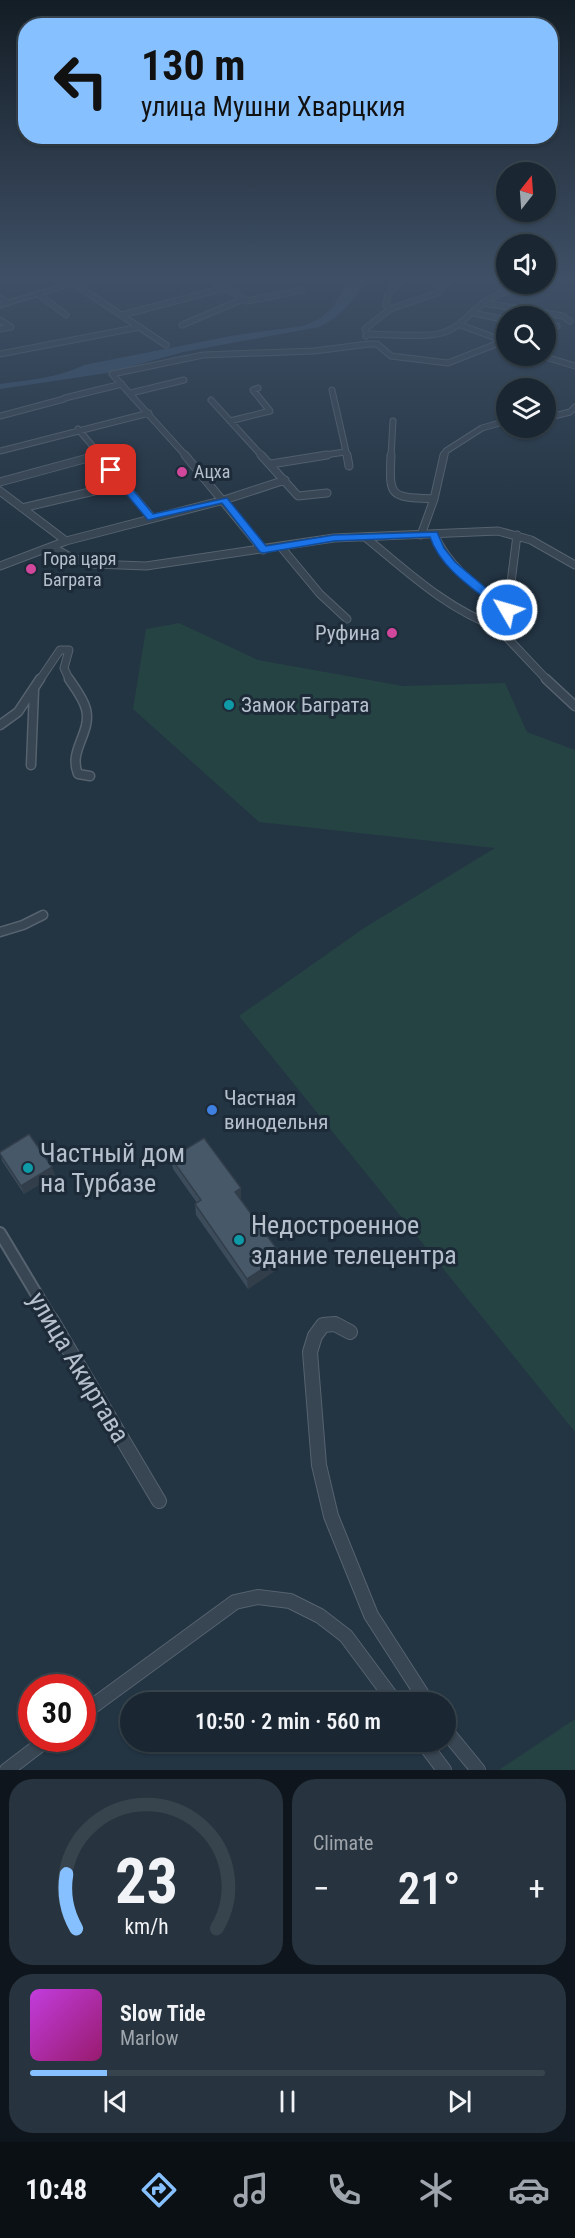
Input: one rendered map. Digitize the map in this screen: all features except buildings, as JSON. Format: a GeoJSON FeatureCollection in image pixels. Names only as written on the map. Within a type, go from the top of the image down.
{"type":"FeatureCollection","features":[{"type":"Feature","properties":{"kind":"street"},"geometry":{"type":"LineString","coordinates":[[176,361],[112,374],[224,500],[263,550]]}},
{"type":"Feature","properties":{"kind":"street"},"geometry":{"type":"LineString","coordinates":[[428,361],[448,363],[455,361]]}},
{"type":"Feature","properties":{"kind":"street"},"geometry":{"type":"LineString","coordinates":[[557,361],[575,366]]}},
{"type":"Feature","properties":{"kind":"street"},"geometry":{"type":"LineString","coordinates":[[131,393],[184,380]]}},
{"type":"Feature","properties":{"kind":"street"},"geometry":{"type":"LineString","coordinates":[[0,416],[122,384]]}},
{"type":"Feature","properties":{"kind":"street"},"geometry":{"type":"LineString","coordinates":[[230,421],[270,411],[253,390],[258,388]]}},
{"type":"Feature","properties":{"kind":"street"},"geometry":{"type":"LineString","coordinates":[[332,390],[349,466]]}},
{"type":"Feature","properties":{"kind":"street"},"geometry":{"type":"LineString","coordinates":[[211,400],[298,496],[327,493]]}},
{"type":"Feature","properties":{"kind":"street"},"geometry":{"type":"LineString","coordinates":[[556,416],[570,412],[575,407]]}},
{"type":"Feature","properties":{"kind":"street"},"geometry":{"type":"LineString","coordinates":[[0,451],[78,429],[149,413]]}},
{"type":"Feature","properties":{"kind":"street"},"geometry":{"type":"LineString","coordinates":[[393,421],[390,486],[392,491],[403,496],[434,499]]}},
{"type":"Feature","properties":{"kind":"street"},"geometry":{"type":"LineString","coordinates":[[420,535],[434,499],[441,462],[446,451],[464,437],[496,424]]}},
{"type":"Feature","properties":{"kind":"street"},"geometry":{"type":"LineString","coordinates":[[78,429],[151,518]]}},
{"type":"Feature","properties":{"kind":"street"},"geometry":{"type":"LineString","coordinates":[[271,464],[345,452]]}},
{"type":"Feature","properties":{"kind":"street"},"geometry":{"type":"LineString","coordinates":[[0,482],[99,455]]}},
{"type":"Feature","properties":{"kind":"street"},"geometry":{"type":"LineString","coordinates":[[0,566],[66,541],[224,500],[285,480]]}},
{"type":"Feature","properties":{"kind":"street"},"geometry":{"type":"LineString","coordinates":[[22,508],[124,484]]}},
{"type":"Feature","properties":{"kind":"street"},"geometry":{"type":"LineString","coordinates":[[0,491],[66,541]]}},
{"type":"Feature","properties":{"kind":"street"},"geometry":{"type":"LineString","coordinates":[[52,547],[72,558],[93,564],[121,566],[175,563],[334,538],[498,531],[531,540],[575,565]]}},
{"type":"Feature","properties":{"kind":"street"},"geometry":{"type":"LineString","coordinates":[[434,534],[439,549],[451,564],[507,610]]}},
{"type":"Feature","properties":{"kind":"street"},"geometry":{"type":"LineString","coordinates":[[497,627],[506,622],[517,535]]}},
{"type":"Feature","properties":{"kind":"street"},"geometry":{"type":"LineString","coordinates":[[365,537],[436,597],[480,622],[497,627],[562,696],[575,706]]}},
{"type":"Feature","properties":{"kind":"street"},"geometry":{"type":"LineString","coordinates":[[281,547],[332,608],[347,619]]}},
{"type":"Feature","properties":{"kind":"street"},"geometry":{"type":"LineString","coordinates":[[0,725],[18,712],[60,650],[69,650],[64,668],[84,704],[87,716],[72,757],[78,774],[90,776]]}},
{"type":"Feature","properties":{"kind":"street"},"geometry":{"type":"LineString","coordinates":[[31,765],[34,690]]}},
{"type":"Feature","properties":{"kind":"street"},"geometry":{"type":"LineString","coordinates":[[0,932],[23,925],[43,915]]}},
{"type":"Feature","properties":{"kind":"street","name":"улица Акиртава"},"geometry":{"type":"LineString","coordinates":[[0,1233],[159,1500]]}},
{"type":"Feature","properties":{"kind":"street"},"geometry":{"type":"LineString","coordinates":[[350,1332],[335,1324],[323,1325],[315,1336],[310,1352],[319,1465],[331,1515],[371,1615],[421,1692]]}},
{"type":"Feature","properties":{"kind":"street"},"geometry":{"type":"LineString","coordinates":[[96,1703],[236,1602],[258,1597],[290,1601],[320,1616],[346,1636],[388,1692]]}},
{"type":"Feature","properties":{"kind":"street"},"geometry":{"type":"LineString","coordinates":[[456,1743],[478,1770]]}},
{"type":"Feature","properties":{"kind":"street"},"geometry":{"type":"LineString","coordinates":[[8,1770],[31,1752]]}},
{"type":"Feature","properties":{"kind":"street"},"geometry":{"type":"LineString","coordinates":[[430,1752],[444,1770]]}},
{"type":"Feature","properties":{"kind":"green space"},"geometry":{"type":"Polygon","coordinates":[[[179,623],[258,660],[403,686],[505,683],[527,732],[575,750],[575,1432],[239,1016],[364,928],[495,848],[259,822],[133,709],[146,629],[179,623]]]}},
{"type":"Feature","properties":{"kind":"green space"},"geometry":{"type":"Polygon","coordinates":[[[575,1719],[575,1770],[499,1770],[575,1719]]]}},
{"type":"Feature","properties":{"kind":"water"},"geometry":{"type":"Polygon","coordinates":[[[106,361],[152,361],[107,373],[0,389],[0,384],[53,376],[84,365],[106,361]]]}},
{"type":"Feature","properties":{"kind":"place","name":"Ацха"},"geometry":{"type":"Point","coordinates":[182,472]}},
{"type":"Feature","properties":{"kind":"place","name":"Гора царя Баграта"},"geometry":{"type":"Point","coordinates":[31,569]}},
{"type":"Feature","properties":{"kind":"place","name":"Руфина"},"geometry":{"type":"Point","coordinates":[392,633]}},
{"type":"Feature","properties":{"kind":"place","name":"Замок Баграта"},"geometry":{"type":"Point","coordinates":[229,705]}},
{"type":"Feature","properties":{"kind":"place","name":"Частная винодельня"},"geometry":{"type":"Point","coordinates":[212,1110]}},
{"type":"Feature","properties":{"kind":"place","name":"Частный дом на Турбазе"},"geometry":{"type":"Point","coordinates":[28,1168]}},
{"type":"Feature","properties":{"kind":"place","name":"Недостроенное здание телецентра"},"geometry":{"type":"Point","coordinates":[239,1240]}},
{"type":"Feature","properties":{"kind":"route"},"geometry":{"type":"LineString","coordinates":[[111,470],[151,518],[224,500],[263,550],[334,538],[434,534],[439,549],[451,564],[507,610]]}}]}
